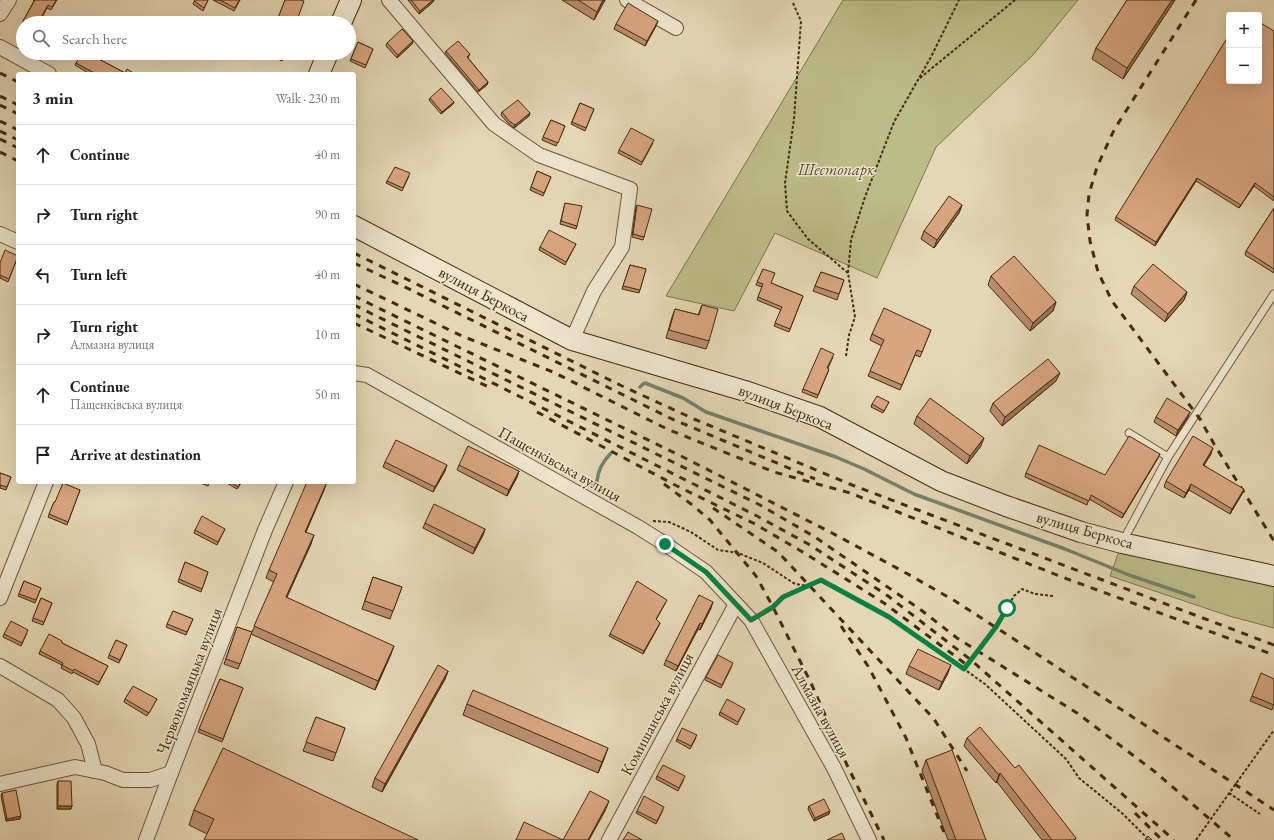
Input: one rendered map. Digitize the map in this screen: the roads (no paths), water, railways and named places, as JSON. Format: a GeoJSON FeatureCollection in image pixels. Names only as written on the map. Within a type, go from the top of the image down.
{"type":"FeatureCollection","features":[{"type":"Feature","properties":{"kind":"street"},"geometry":{"type":"LineString","coordinates":[[0,14],[9,0]]}},
{"type":"Feature","properties":{"kind":"street"},"geometry":{"type":"LineString","coordinates":[[344,16],[351,0]]}},
{"type":"Feature","properties":{"kind":"street"},"geometry":{"type":"LineString","coordinates":[[389,0],[494,124],[539,155],[630,189],[622,247],[594,291],[572,340]]}},
{"type":"Feature","properties":{"kind":"street"},"geometry":{"type":"LineString","coordinates":[[627,0],[676,28]]}},
{"type":"Feature","properties":{"kind":"street"},"geometry":{"type":"LineString","coordinates":[[0,47],[16,56]]}},
{"type":"Feature","properties":{"kind":"street"},"geometry":{"type":"LineString","coordinates":[[24,60],[45,72]]}},
{"type":"Feature","properties":{"kind":"street"},"geometry":{"type":"LineString","coordinates":[[320,72],[325,60]]}},
{"type":"Feature","properties":{"kind":"street","name":"вулиця Беркоса"},"geometry":{"type":"LineString","coordinates":[[356,227],[572,340],[745,391],[820,417],[940,481],[1081,532],[1122,543],[1274,576]]}},
{"type":"Feature","properties":{"kind":"street"},"geometry":{"type":"LineString","coordinates":[[0,234],[16,241]]}},
{"type":"Feature","properties":{"kind":"street","name":"Пащенківська вулиця"},"geometry":{"type":"LineString","coordinates":[[356,373],[367,375],[638,527],[706,572],[736,604]]}},
{"type":"Feature","properties":{"kind":"street"},"geometry":{"type":"LineString","coordinates":[[0,598],[45,484]]}},
{"type":"Feature","properties":{"kind":"street","name":"Червономаяцька вулиця"},"geometry":{"type":"LineString","coordinates":[[0,784],[75,767],[105,773],[123,780],[150,780],[171,773],[260,544],[285,484]]}},
{"type":"Feature","properties":{"kind":"street","name":"Алмазна вулиця"},"geometry":{"type":"LineString","coordinates":[[736,604],[751,620],[834,768],[869,840]]}},
{"type":"Feature","properties":{"kind":"street","name":"Комишанська вулиця"},"geometry":{"type":"LineString","coordinates":[[609,840],[736,604]]}},
{"type":"Feature","properties":{"kind":"street"},"geometry":{"type":"LineString","coordinates":[[0,666],[58,700],[69,712],[74,718],[88,744],[94,771]]}},
{"type":"Feature","properties":{"kind":"street"},"geometry":{"type":"LineString","coordinates":[[146,840],[171,773]]}},
{"type":"Feature","properties":{"kind":"lane"},"geometry":{"type":"LineString","coordinates":[[1122,543],[1168,457],[1274,294]]}},
{"type":"Feature","properties":{"kind":"lane"},"geometry":{"type":"LineString","coordinates":[[1129,433],[1168,457]]}},
{"type":"Feature","properties":{"kind":"waterway"},"geometry":{"type":"LineString","coordinates":[[640,387],[645,383],[683,398],[706,412],[836,457],[914,494],[1065,549],[1129,575],[1194,597]]}},
{"type":"Feature","properties":{"kind":"waterway"},"geometry":{"type":"LineString","coordinates":[[592,485],[597,481],[601,466],[611,453]]}},
{"type":"Feature","properties":{"kind":"railway"},"geometry":{"type":"LineString","coordinates":[[1196,0],[1114,130],[1097,167],[1089,194],[1087,215],[1090,241],[1098,272],[1112,301],[1200,419],[1274,541]]}},
{"type":"Feature","properties":{"kind":"railway"},"geometry":{"type":"LineString","coordinates":[[0,73],[16,81]]}},
{"type":"Feature","properties":{"kind":"railway"},"geometry":{"type":"LineString","coordinates":[[0,96],[16,104]]}},
{"type":"Feature","properties":{"kind":"railway"},"geometry":{"type":"LineString","coordinates":[[0,105],[16,113]]}},
{"type":"Feature","properties":{"kind":"railway"},"geometry":{"type":"LineString","coordinates":[[0,121],[16,129]]}},
{"type":"Feature","properties":{"kind":"railway"},"geometry":{"type":"LineString","coordinates":[[0,131],[16,139]]}},
{"type":"Feature","properties":{"kind":"railway"},"geometry":{"type":"LineString","coordinates":[[0,139],[16,147]]}},
{"type":"Feature","properties":{"kind":"railway"},"geometry":{"type":"LineString","coordinates":[[0,152],[16,160]]}},
{"type":"Feature","properties":{"kind":"railway"},"geometry":{"type":"LineString","coordinates":[[356,254],[622,386],[694,419],[852,485],[1274,645]]}},
{"type":"Feature","properties":{"kind":"railway"},"geometry":{"type":"LineString","coordinates":[[356,264],[672,419],[815,479]]}},
{"type":"Feature","properties":{"kind":"railway"},"geometry":{"type":"LineString","coordinates":[[356,285],[462,336],[553,372],[667,429],[774,472],[850,493],[1062,577],[1274,655]]}},
{"type":"Feature","properties":{"kind":"railway"},"geometry":{"type":"LineString","coordinates":[[356,297],[685,458],[832,533],[906,573],[955,601],[1274,810]]}},
{"type":"Feature","properties":{"kind":"railway"},"geometry":{"type":"LineString","coordinates":[[356,306],[760,505],[815,537],[921,610],[957,638],[1077,713],[1154,771],[1234,840]]}},
{"type":"Feature","properties":{"kind":"railway"},"geometry":{"type":"LineString","coordinates":[[356,315],[757,516],[810,545],[888,596],[971,660],[1174,840]]}},
{"type":"Feature","properties":{"kind":"railway"},"geometry":{"type":"LineString","coordinates":[[356,324],[493,389]]}},
{"type":"Feature","properties":{"kind":"railway"},"geometry":{"type":"LineString","coordinates":[[537,412],[677,486],[755,524],[806,554],[884,603],[967,665]]}},
{"type":"Feature","properties":{"kind":"railway"},"geometry":{"type":"LineString","coordinates":[[664,484],[710,520],[756,576],[811,683],[847,765],[884,840]]}},
{"type":"Feature","properties":{"kind":"railway"},"geometry":{"type":"LineString","coordinates":[[713,508],[778,552],[934,719],[967,771]]}},
{"type":"Feature","properties":{"kind":"railway"},"geometry":{"type":"LineString","coordinates":[[841,626],[868,666],[906,738],[945,835]]}},
{"type":"Feature","properties":{"kind":"railway"},"geometry":{"type":"LineString","coordinates":[[1135,813],[1162,840]]}},
{"type":"Feature","properties":{"kind":"park label","name":"Шестопарк"},"geometry":{"type":"Point","coordinates":[836,169]}}]}
